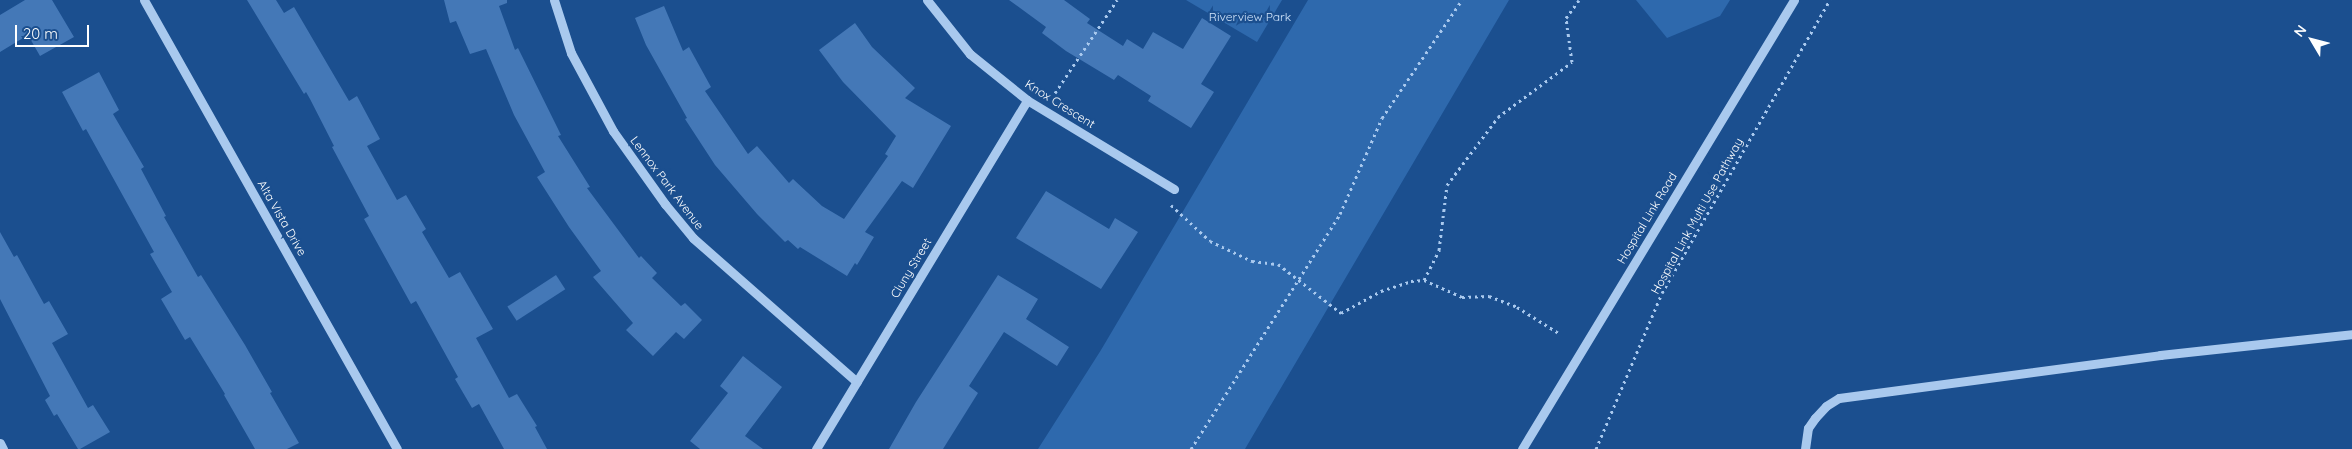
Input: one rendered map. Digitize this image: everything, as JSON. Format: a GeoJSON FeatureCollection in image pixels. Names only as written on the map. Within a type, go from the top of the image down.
{"type":"FeatureCollection","features":[{"type":"Feature","properties":{"kind":"street","name":"Alta Vista Drive"},"geometry":{"type":"LineString","coordinates":[[144,0],[397,449]]}},
{"type":"Feature","properties":{"kind":"street","name":"Lennox Park Avenue"},"geometry":{"type":"LineString","coordinates":[[554,0],[572,53],[613,131],[666,204],[693,238],[856,382]]}},
{"type":"Feature","properties":{"kind":"street","name":"Knox Crescent"},"geometry":{"type":"LineString","coordinates":[[927,0],[970,54],[1027,100],[1174,189]]}},
{"type":"Feature","properties":{"kind":"street","name":"Hospital Link Road"},"geometry":{"type":"LineString","coordinates":[[1522,449],[1794,0]]}},
{"type":"Feature","properties":{"kind":"street","name":"Cluny Street"},"geometry":{"type":"LineString","coordinates":[[816,449],[1027,100]]}},
{"type":"Feature","properties":{"kind":"street"},"geometry":{"type":"LineString","coordinates":[[1805,449],[1808,428],[1826,406],[1839,398],[2160,355],[2352,334]]}},
{"type":"Feature","properties":{"kind":"street"},"geometry":{"type":"LineString","coordinates":[[0,443],[4,449]]}},
{"type":"Feature","properties":{"kind":"path"},"geometry":{"type":"LineString","coordinates":[[1055,93],[1117,0]]}},
{"type":"Feature","properties":{"kind":"path"},"geometry":{"type":"LineString","coordinates":[[1191,449],[1340,214],[1382,118],[1462,0]]}},
{"type":"Feature","properties":{"kind":"path"},"geometry":{"type":"LineString","coordinates":[[1424,280],[1439,250],[1447,186],[1498,117],[1572,62],[1566,18],[1580,0]]}},
{"type":"Feature","properties":{"kind":"path","name":"Hospital Link Multi Use Pathway"},"geometry":{"type":"LineString","coordinates":[[1596,449],[1662,294],[1830,0]]}},
{"type":"Feature","properties":{"kind":"path"},"geometry":{"type":"LineString","coordinates":[[1174,189],[1169,204],[1210,241],[1252,261],[1278,264],[1341,313],[1381,291],[1411,281],[1424,280],[1462,297],[1489,296],[1517,307],[1560,334]]}},
{"type":"Feature","properties":{"kind":"green space","name":"Riverview Park"},"geometry":{"type":"Polygon","coordinates":[[[1186,0],[1282,0],[1257,42],[1186,0]]]}},
{"type":"Feature","properties":{"kind":"green space"},"geometry":{"type":"Polygon","coordinates":[[[1308,0],[1509,0],[1245,449],[1038,449],[1101,350],[1308,0]]]}},
{"type":"Feature","properties":{"kind":"green space"},"geometry":{"type":"Polygon","coordinates":[[[1636,0],[1730,0],[1720,16],[1667,38],[1636,0]]]}},
{"type":"Feature","properties":{"kind":"building"},"geometry":{"type":"Polygon","coordinates":[[[25,0],[52,0],[74,37],[40,56],[28,35],[0,52],[0,15],[25,0]]]}},
{"type":"Feature","properties":{"kind":"building"},"geometry":{"type":"Polygon","coordinates":[[[247,0],[276,0],[284,13],[294,7],[349,101],[357,96],[380,139],[367,146],[397,200],[406,195],[426,229],[422,232],[449,278],[460,272],[493,329],[476,338],[509,398],[517,394],[537,426],[535,427],[547,449],[504,449],[479,404],[472,408],[455,379],[458,377],[416,301],[411,304],[364,219],[369,216],[332,147],[334,146],[310,99],[306,92],[304,94],[247,0]]]}},
{"type":"Feature","properties":{"kind":"building"},"geometry":{"type":"Polygon","coordinates":[[[444,0],[507,0],[507,3],[499,6],[515,50],[518,48],[561,135],[558,136],[590,187],[587,188],[639,258],[641,256],[657,273],[652,278],[681,306],[685,303],[702,320],[684,339],[676,332],[653,356],[626,330],[633,323],[593,277],[601,271],[569,227],[537,177],[545,172],[514,115],[486,49],[470,54],[456,21],[450,23],[444,0]]]}},
{"type":"Feature","properties":{"kind":"building"},"geometry":{"type":"Polygon","coordinates":[[[1009,0],[1064,0],[1090,19],[1087,23],[1123,46],[1127,39],[1143,49],[1153,32],[1183,49],[1202,18],[1231,36],[1201,84],[1214,92],[1191,128],[1148,101],[1151,96],[1118,75],[1114,80],[1066,51],[1042,33],[1046,27],[1009,0]]]}},
{"type":"Feature","properties":{"kind":"building"},"geometry":{"type":"Polygon","coordinates":[[[664,6],[683,51],[689,47],[711,87],[705,91],[748,154],[757,146],[789,183],[793,179],[822,206],[844,219],[888,156],[885,154],[896,136],[843,82],[819,50],[855,23],[872,47],[915,88],[905,98],[951,126],[913,188],[902,181],[865,232],[874,237],[857,265],[855,263],[847,276],[800,247],[798,249],[788,240],[785,242],[757,214],[715,165],[685,119],[687,118],[646,45],[635,18],[664,6]]]}},
{"type":"Feature","properties":{"kind":"building"},"geometry":{"type":"Polygon","coordinates":[[[99,72],[119,110],[113,114],[144,167],[141,169],[166,216],[164,217],[198,277],[201,275],[245,345],[299,443],[287,449],[255,449],[225,394],[190,337],[185,340],[161,299],[172,292],[150,254],[154,252],[86,129],[83,131],[62,92],[99,72]]]}},
{"type":"Feature","properties":{"kind":"building"},"geometry":{"type":"Polygon","coordinates":[[[1046,191],[1109,229],[1115,218],[1138,232],[1101,289],[1016,238],[1046,191]]]}},
{"type":"Feature","properties":{"kind":"building"},"geometry":{"type":"Polygon","coordinates":[[[0,232],[14,257],[17,255],[44,304],[49,301],[68,334],[52,343],[88,408],[93,405],[110,432],[80,449],[78,449],[57,414],[54,416],[45,400],[50,396],[0,299],[0,232]]]}},
{"type":"Feature","properties":{"kind":"building"},"geometry":{"type":"Polygon","coordinates":[[[556,275],[565,289],[517,321],[507,307],[556,275]]]}},
{"type":"Feature","properties":{"kind":"building"},"geometry":{"type":"Polygon","coordinates":[[[998,275],[1038,299],[1026,319],[1069,347],[1057,366],[1004,332],[969,386],[978,393],[943,449],[889,449],[916,402],[998,275]]]}},
{"type":"Feature","properties":{"kind":"building"},"geometry":{"type":"Polygon","coordinates":[[[743,356],[782,387],[745,436],[763,449],[700,449],[690,441],[728,393],[720,386],[743,356]]]}}]}
